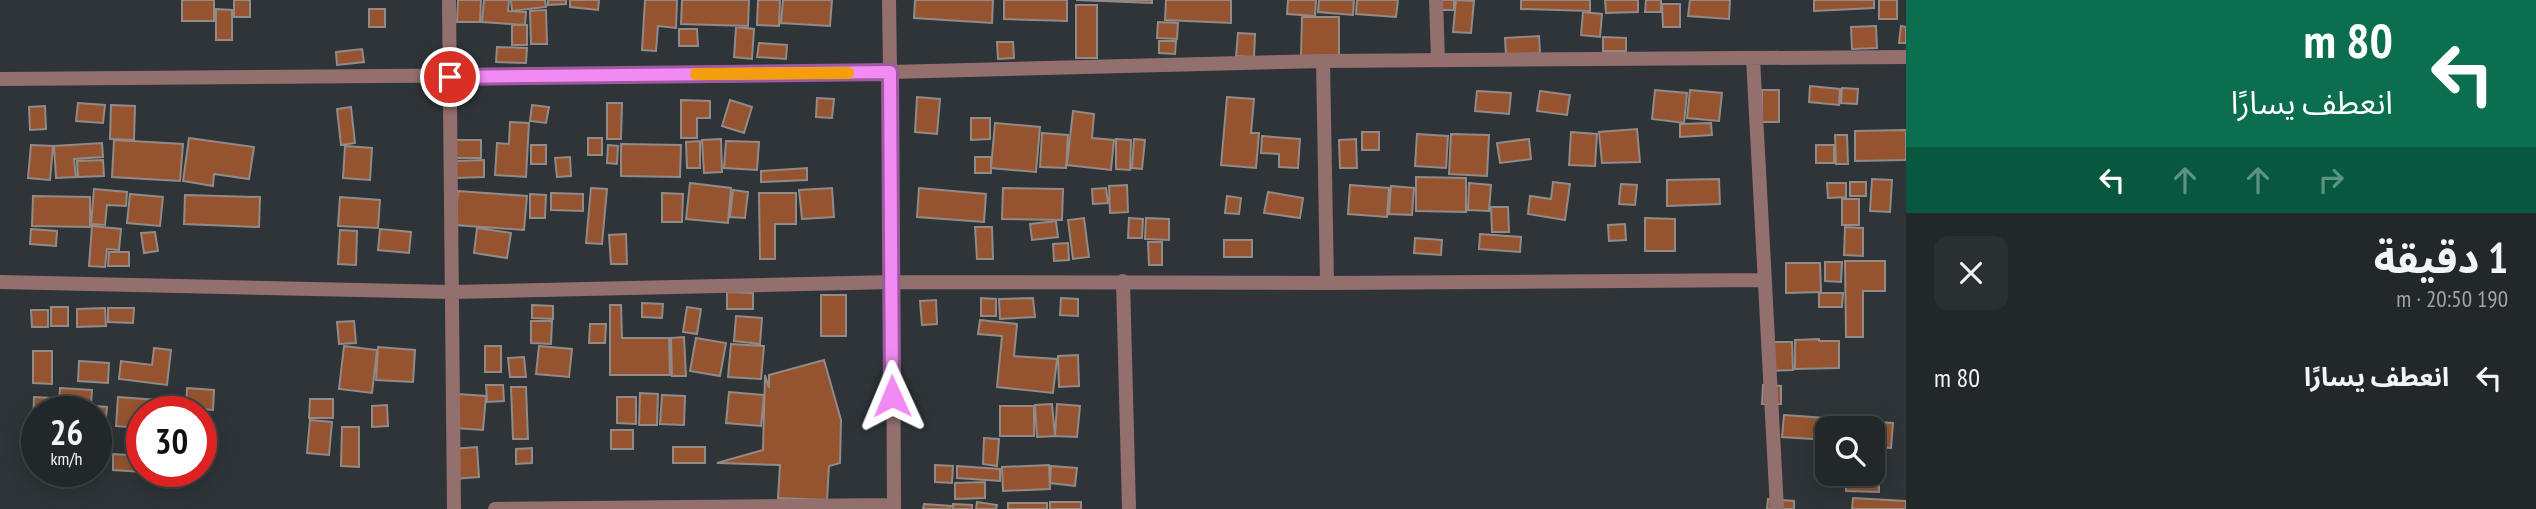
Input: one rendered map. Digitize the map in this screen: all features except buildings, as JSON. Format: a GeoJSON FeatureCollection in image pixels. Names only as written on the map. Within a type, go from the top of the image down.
{"type":"FeatureCollection","features":[{"type":"Feature","properties":{"kind":"street"},"geometry":{"type":"LineString","coordinates":[[449,0],[454,509]]}},
{"type":"Feature","properties":{"kind":"street"},"geometry":{"type":"LineString","coordinates":[[495,509],[894,507],[889,0]]}},
{"type":"Feature","properties":{"kind":"street"},"geometry":{"type":"LineString","coordinates":[[1436,0],[1438,60]]}},
{"type":"Feature","properties":{"kind":"street"},"geometry":{"type":"LineString","coordinates":[[0,79],[890,72],[1323,61],[1906,57]]}},
{"type":"Feature","properties":{"kind":"street"},"geometry":{"type":"LineString","coordinates":[[1753,58],[1777,509]]}},
{"type":"Feature","properties":{"kind":"street"},"geometry":{"type":"LineString","coordinates":[[1323,61],[1327,283]]}},
{"type":"Feature","properties":{"kind":"street"},"geometry":{"type":"LineString","coordinates":[[0,282],[451,292],[893,282],[1765,280]]}},
{"type":"Feature","properties":{"kind":"street"},"geometry":{"type":"LineString","coordinates":[[1123,281],[1129,509]]}},
{"type":"Feature","properties":{"kind":"slow traffic"},"geometry":{"type":"LineString","coordinates":[[696,74],[848,73]]}},
{"type":"Feature","properties":{"kind":"route"},"geometry":{"type":"LineString","coordinates":[[450,77],[890,72],[892,396]]}}]}
